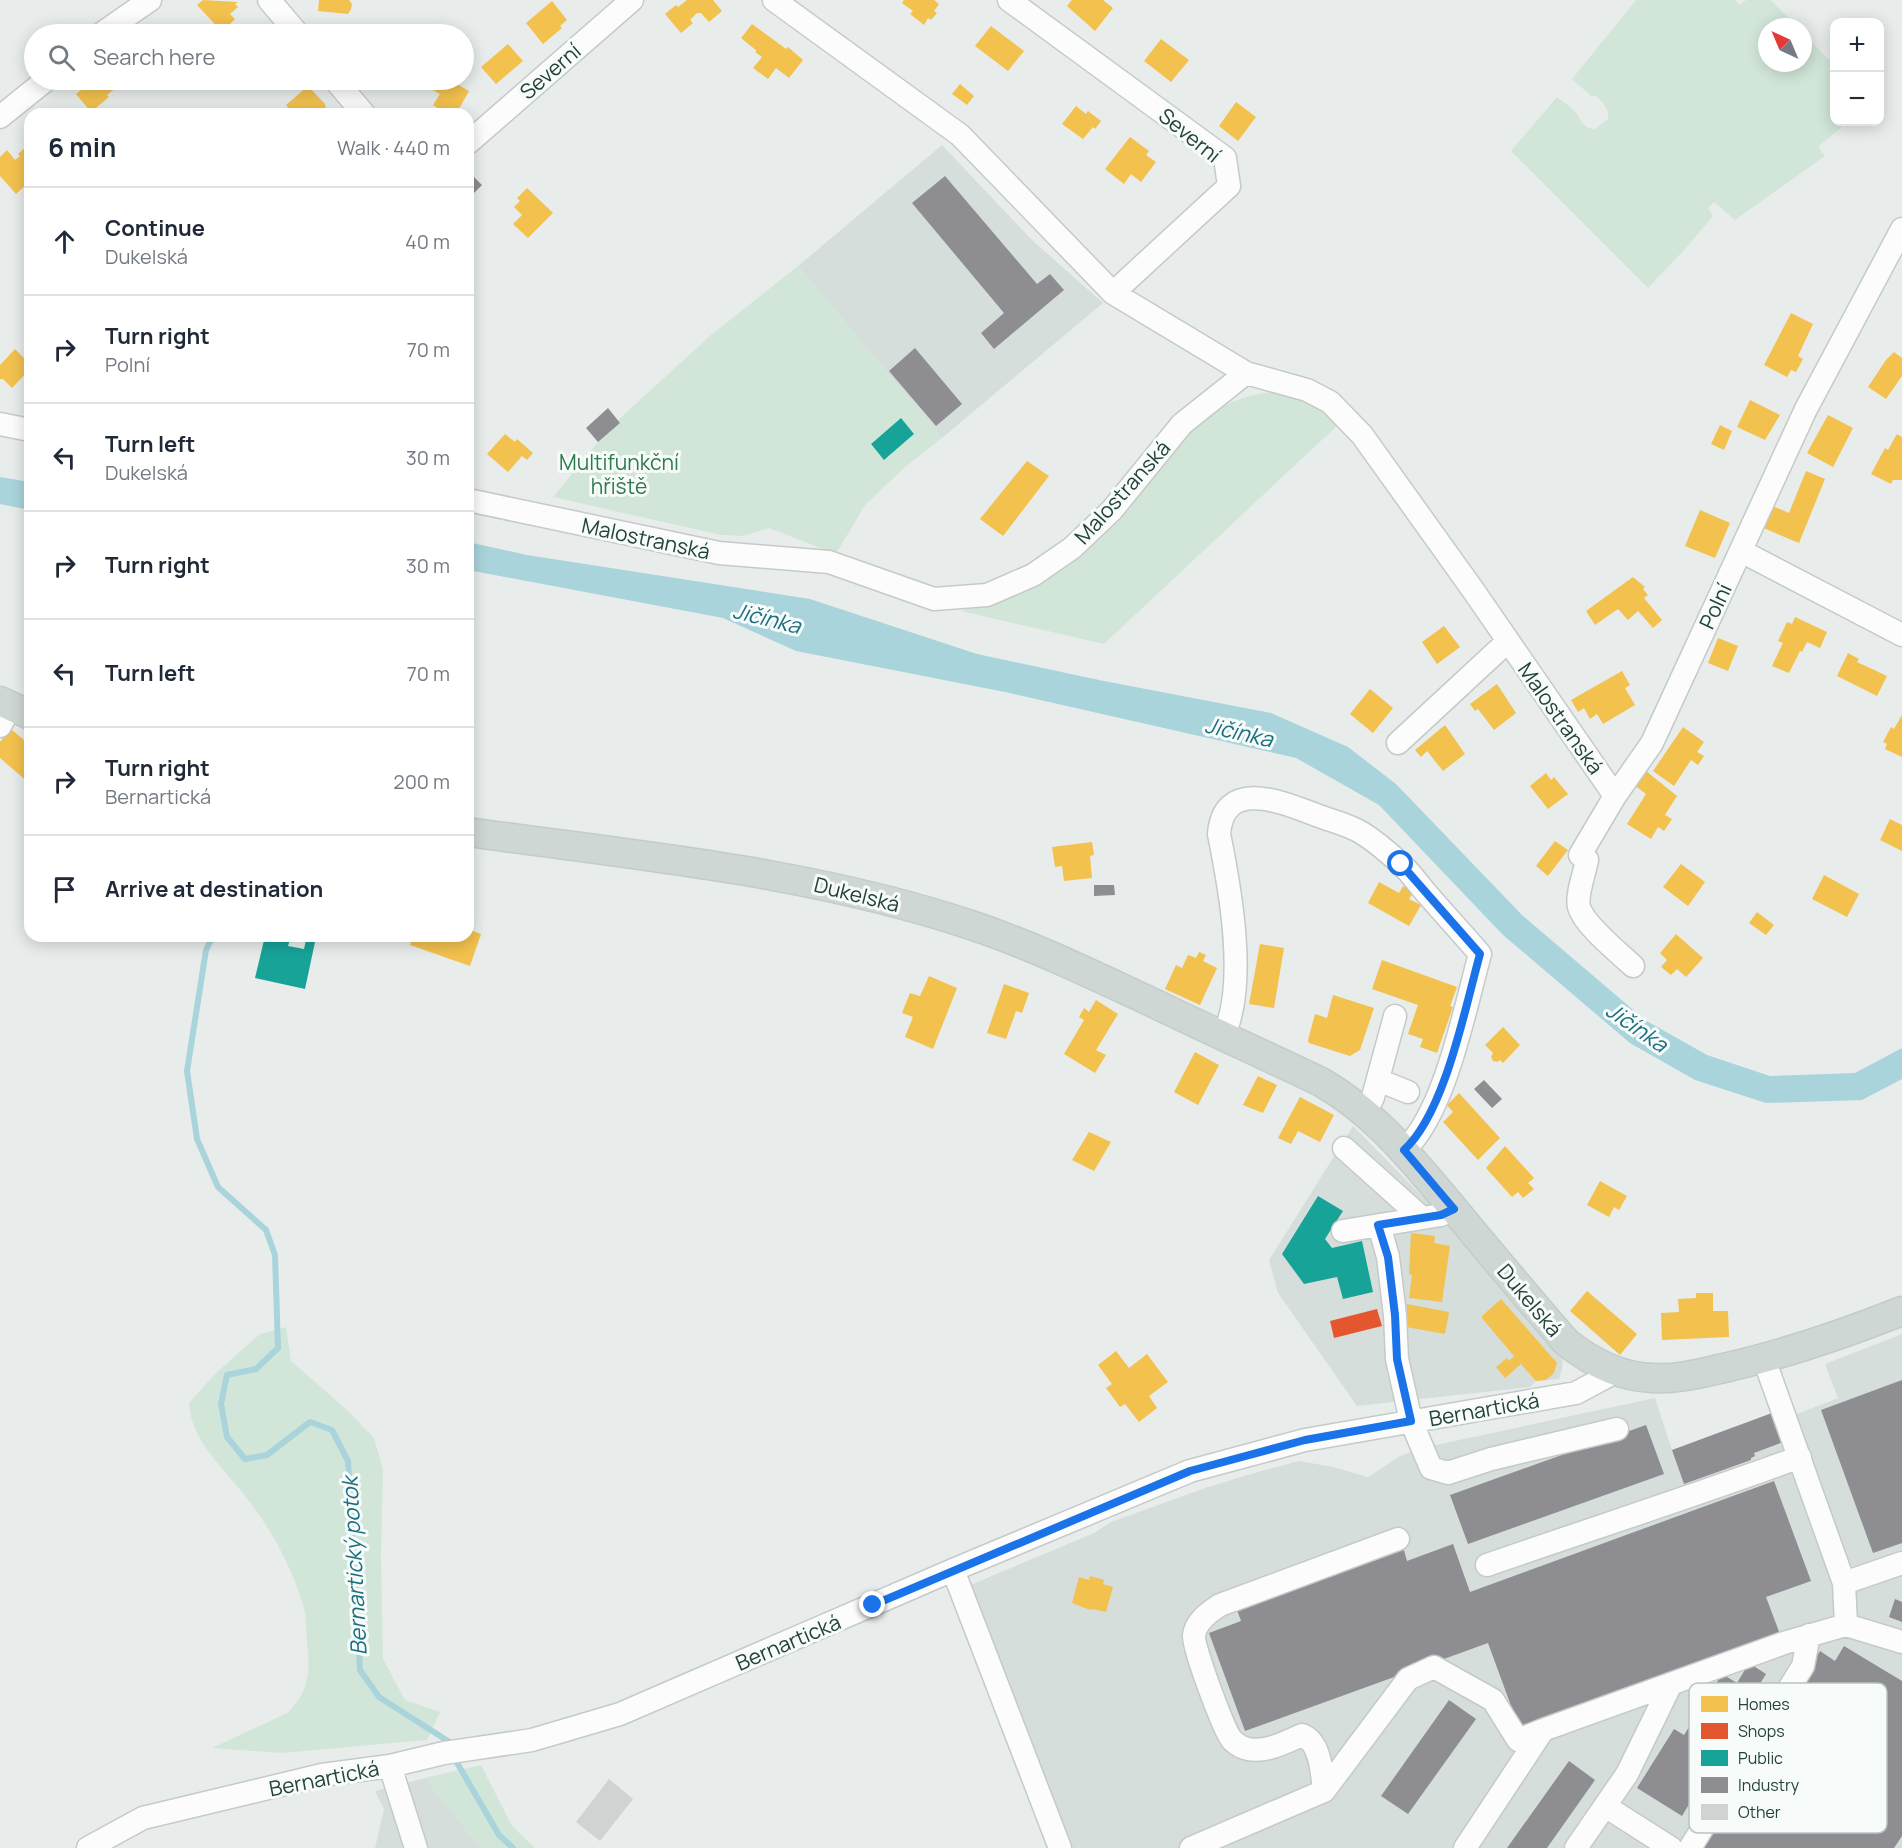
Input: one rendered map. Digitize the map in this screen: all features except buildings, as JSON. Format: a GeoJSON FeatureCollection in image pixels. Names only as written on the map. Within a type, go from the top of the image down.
{"type":"FeatureCollection","features":[{"type":"Feature","properties":{"kind":"main road","name":"Dukelská"},"geometry":{"type":"LineString","coordinates":[[474,833],[762,873],[869,896],[974,926],[1024,945],[1321,1082],[1366,1112],[1404,1150],[1566,1342],[1581,1354],[1617,1371],[1654,1379],[1691,1375],[1764,1359],[1851,1331],[1902,1311]]}},
{"type":"Feature","properties":{"kind":"street"},"geometry":{"type":"LineString","coordinates":[[115,24],[150,0]]}},
{"type":"Feature","properties":{"kind":"street"},"geometry":{"type":"LineString","coordinates":[[269,0],[289,24]]}},
{"type":"Feature","properties":{"kind":"street","name":"Severní"},"geometry":{"type":"LineString","coordinates":[[474,138],[632,0]]}},
{"type":"Feature","properties":{"kind":"street"},"geometry":{"type":"LineString","coordinates":[[774,0],[960,135],[1113,293],[1246,373]]}},
{"type":"Feature","properties":{"kind":"street","name":"Severní"},"geometry":{"type":"LineString","coordinates":[[1009,0],[1225,158],[1229,186],[1113,293]]}},
{"type":"Feature","properties":{"kind":"street"},"geometry":{"type":"LineString","coordinates":[[0,117],[34,90]]}},
{"type":"Feature","properties":{"kind":"street"},"geometry":{"type":"LineString","coordinates":[[344,90],[359,108]]}},
{"type":"Feature","properties":{"kind":"street","name":"Polní"},"geometry":{"type":"LineString","coordinates":[[1633,966],[1586,920],[1579,907],[1587,860],[1580,855],[1615,796],[1652,743],[1806,409],[1902,229]]}},
{"type":"Feature","properties":{"kind":"street","name":"Malostranská"},"geometry":{"type":"LineString","coordinates":[[474,501],[719,553],[829,562],[934,599],[987,595],[1034,575],[1072,548],[1112,510],[1182,424],[1246,373],[1307,390],[1330,402],[1362,435],[1615,796]]}},
{"type":"Feature","properties":{"kind":"street"},"geometry":{"type":"LineString","coordinates":[[0,424],[24,429]]}},
{"type":"Feature","properties":{"kind":"street"},"geometry":{"type":"LineString","coordinates":[[1741,550],[1902,634]]}},
{"type":"Feature","properties":{"kind":"street","name":"Malostranská"},"geometry":{"type":"LineString","coordinates":[[1398,743],[1508,641]]}},
{"type":"Feature","properties":{"kind":"street"},"geometry":{"type":"LineString","coordinates":[[1223,1036],[1231,1021],[1235,970],[1232,900],[1220,834],[1220,824],[1230,807],[1246,799],[1263,798],[1360,832],[1401,864],[1480,954],[1449,1066],[1431,1113],[1416,1139],[1404,1150]]}},
{"type":"Feature","properties":{"kind":"street"},"geometry":{"type":"LineString","coordinates":[[1366,1112],[1373,1097],[1395,1016]]}},
{"type":"Feature","properties":{"kind":"street"},"geometry":{"type":"LineString","coordinates":[[1378,1080],[1408,1092]]}},
{"type":"Feature","properties":{"kind":"street"},"geometry":{"type":"LineString","coordinates":[[1344,1148],[1422,1218]]}},
{"type":"Feature","properties":{"kind":"street"},"geometry":{"type":"LineString","coordinates":[[1343,1231],[1441,1215],[1454,1209]]}},
{"type":"Feature","properties":{"kind":"street"},"geometry":{"type":"LineString","coordinates":[[1378,1225],[1388,1257],[1395,1315],[1397,1359],[1411,1421],[1431,1468],[1448,1473],[1491,1459],[1617,1429]]}},
{"type":"Feature","properties":{"kind":"street"},"geometry":{"type":"LineString","coordinates":[[1764,1359],[1844,1583],[1846,1625]]}},
{"type":"Feature","properties":{"kind":"street","name":"Bernartická"},"geometry":{"type":"LineString","coordinates":[[88,1848],[143,1818],[322,1775],[390,1766],[631,1719],[952,1570],[1190,1471],[1305,1440],[1576,1394],[1617,1371]]}},
{"type":"Feature","properties":{"kind":"street"},"geometry":{"type":"LineString","coordinates":[[1487,1565],[1725,1485],[1800,1457]]}},
{"type":"Feature","properties":{"kind":"street"},"geometry":{"type":"LineString","coordinates":[[1324,1791],[1318,1755],[1313,1744],[1305,1736],[1273,1748],[1249,1749],[1234,1742],[1221,1720],[1194,1647],[1193,1633],[1203,1617],[1220,1605],[1398,1539]]}},
{"type":"Feature","properties":{"kind":"street"},"geometry":{"type":"LineString","coordinates":[[1844,1583],[1902,1563]]}},
{"type":"Feature","properties":{"kind":"street"},"geometry":{"type":"LineString","coordinates":[[952,1570],[1060,1848]]}},
{"type":"Feature","properties":{"kind":"street"},"geometry":{"type":"LineString","coordinates":[[1191,1848],[1324,1791],[1408,1678],[1434,1667],[1492,1700],[1518,1740],[1809,1635],[1846,1625],[1902,1642]]}},
{"type":"Feature","properties":{"kind":"street"},"geometry":{"type":"LineString","coordinates":[[1792,1683],[1803,1666],[1809,1635]]}},
{"type":"Feature","properties":{"kind":"street"},"geometry":{"type":"LineString","coordinates":[[1576,1848],[1627,1774],[1671,1684]]}},
{"type":"Feature","properties":{"kind":"street"},"geometry":{"type":"LineString","coordinates":[[1465,1848],[1543,1730]]}},
{"type":"Feature","properties":{"kind":"street"},"geometry":{"type":"LineString","coordinates":[[390,1766],[416,1848]]}},
{"type":"Feature","properties":{"kind":"street"},"geometry":{"type":"LineString","coordinates":[[1605,1806],[1671,1848]]}},
{"type":"Feature","properties":{"kind":"street"},"geometry":{"type":"LineString","coordinates":[[1690,1848],[1699,1833]]}},
{"type":"Feature","properties":{"kind":"shaded area"},"geometry":{"type":"Polygon","coordinates":[[[942,145],[1033,241],[1103,303],[942,438],[798,266],[942,145]]]}},
{"type":"Feature","properties":{"kind":"shaded area"},"geometry":{"type":"Polygon","coordinates":[[[1353,1126],[1441,1215],[1489,1274],[1493,1272],[1563,1357],[1559,1379],[1536,1381],[1530,1387],[1357,1406],[1278,1293],[1269,1260],[1353,1126]]]}},
{"type":"Feature","properties":{"kind":"shaded area"},"geometry":{"type":"Polygon","coordinates":[[[1902,1334],[1902,1848],[1048,1848],[949,1594],[1094,1533],[1111,1522],[1208,1487],[1299,1461],[1333,1467],[1368,1477],[1400,1456],[1422,1448],[1655,1398],[1672,1450],[1772,1413],[1776,1422],[1838,1398],[1825,1364],[1902,1334]]]}},
{"type":"Feature","properties":{"kind":"shaded area"},"geometry":{"type":"Polygon","coordinates":[[[425,1778],[481,1848],[375,1848],[384,1809],[375,1791],[425,1778]]]}},
{"type":"Feature","properties":{"kind":"green space"},"geometry":{"type":"Polygon","coordinates":[[[1636,0],[1735,0],[1740,5],[1746,0],[1771,0],[1788,18],[1758,18],[1758,72],[1812,72],[1812,42],[1830,61],[1830,126],[1842,127],[1818,147],[1825,156],[1735,220],[1714,202],[1708,208],[1713,216],[1648,288],[1511,151],[1557,97],[1573,109],[1588,128],[1595,129],[1608,119],[1607,109],[1601,101],[1596,96],[1591,96],[1572,79],[1636,0]]]}},
{"type":"Feature","properties":{"kind":"green space","name":"Multifunkční hřiště"},"geometry":{"type":"Polygon","coordinates":[[[798,266],[942,438],[904,468],[865,505],[836,554],[769,528],[743,536],[721,535],[553,497],[598,442],[620,423],[618,420],[711,335],[798,266]],[[901,419],[871,443],[884,460],[914,434],[901,419]]]}},
{"type":"Feature","properties":{"kind":"green space"},"geometry":{"type":"Polygon","coordinates":[[[1283,391],[1305,396],[1339,424],[1104,644],[961,611],[1037,580],[1207,414],[1244,398],[1283,391]]]}},
{"type":"Feature","properties":{"kind":"green space"},"geometry":{"type":"Polygon","coordinates":[[[286,1327],[291,1361],[345,1408],[374,1438],[383,1469],[381,1555],[383,1659],[405,1700],[440,1712],[427,1740],[282,1753],[212,1748],[287,1713],[295,1705],[307,1680],[306,1623],[304,1609],[293,1576],[279,1548],[254,1508],[202,1441],[195,1429],[189,1403],[216,1373],[260,1334],[286,1327]]]}},
{"type":"Feature","properties":{"kind":"green space"},"geometry":{"type":"Polygon","coordinates":[[[481,1765],[512,1826],[535,1848],[481,1848],[425,1778],[481,1765]]]}},
{"type":"Feature","properties":{"kind":"water"},"geometry":{"type":"Polygon","coordinates":[[[0,477],[24,481],[24,509],[0,504],[0,477]]]}},
{"type":"Feature","properties":{"kind":"water","name":"Jičínka"},"geometry":{"type":"Polygon","coordinates":[[[474,543],[527,555],[810,599],[977,654],[1271,713],[1348,747],[1396,784],[1522,915],[1645,1020],[1707,1055],[1770,1076],[1855,1073],[1902,1048],[1902,1079],[1862,1100],[1766,1103],[1695,1080],[1630,1043],[1503,935],[1379,805],[1296,758],[1005,692],[796,651],[723,618],[474,571],[474,543]]]}},
{"type":"Feature","properties":{"kind":"waterway","name":"Bernartický potok"},"geometry":{"type":"LineString","coordinates":[[210,942],[206,950],[187,1071],[197,1139],[218,1187],[266,1230],[275,1255],[278,1348],[256,1369],[227,1375],[221,1404],[227,1437],[245,1459],[267,1455],[310,1422],[332,1430],[348,1461],[360,1670],[379,1697],[451,1743]]}},
{"type":"Feature","properties":{"kind":"waterway","name":"Bernartický potok"},"geometry":{"type":"LineString","coordinates":[[456,1761],[499,1835],[513,1848]]}},
{"type":"Feature","properties":{"kind":"route"},"geometry":{"type":"LineString","coordinates":[[873,1605],[1190,1471],[1305,1440],[1411,1421],[1397,1359],[1395,1315],[1388,1257],[1378,1225],[1441,1215],[1454,1209],[1404,1150],[1416,1139],[1431,1113],[1449,1066],[1480,954],[1401,864]]}}]}
